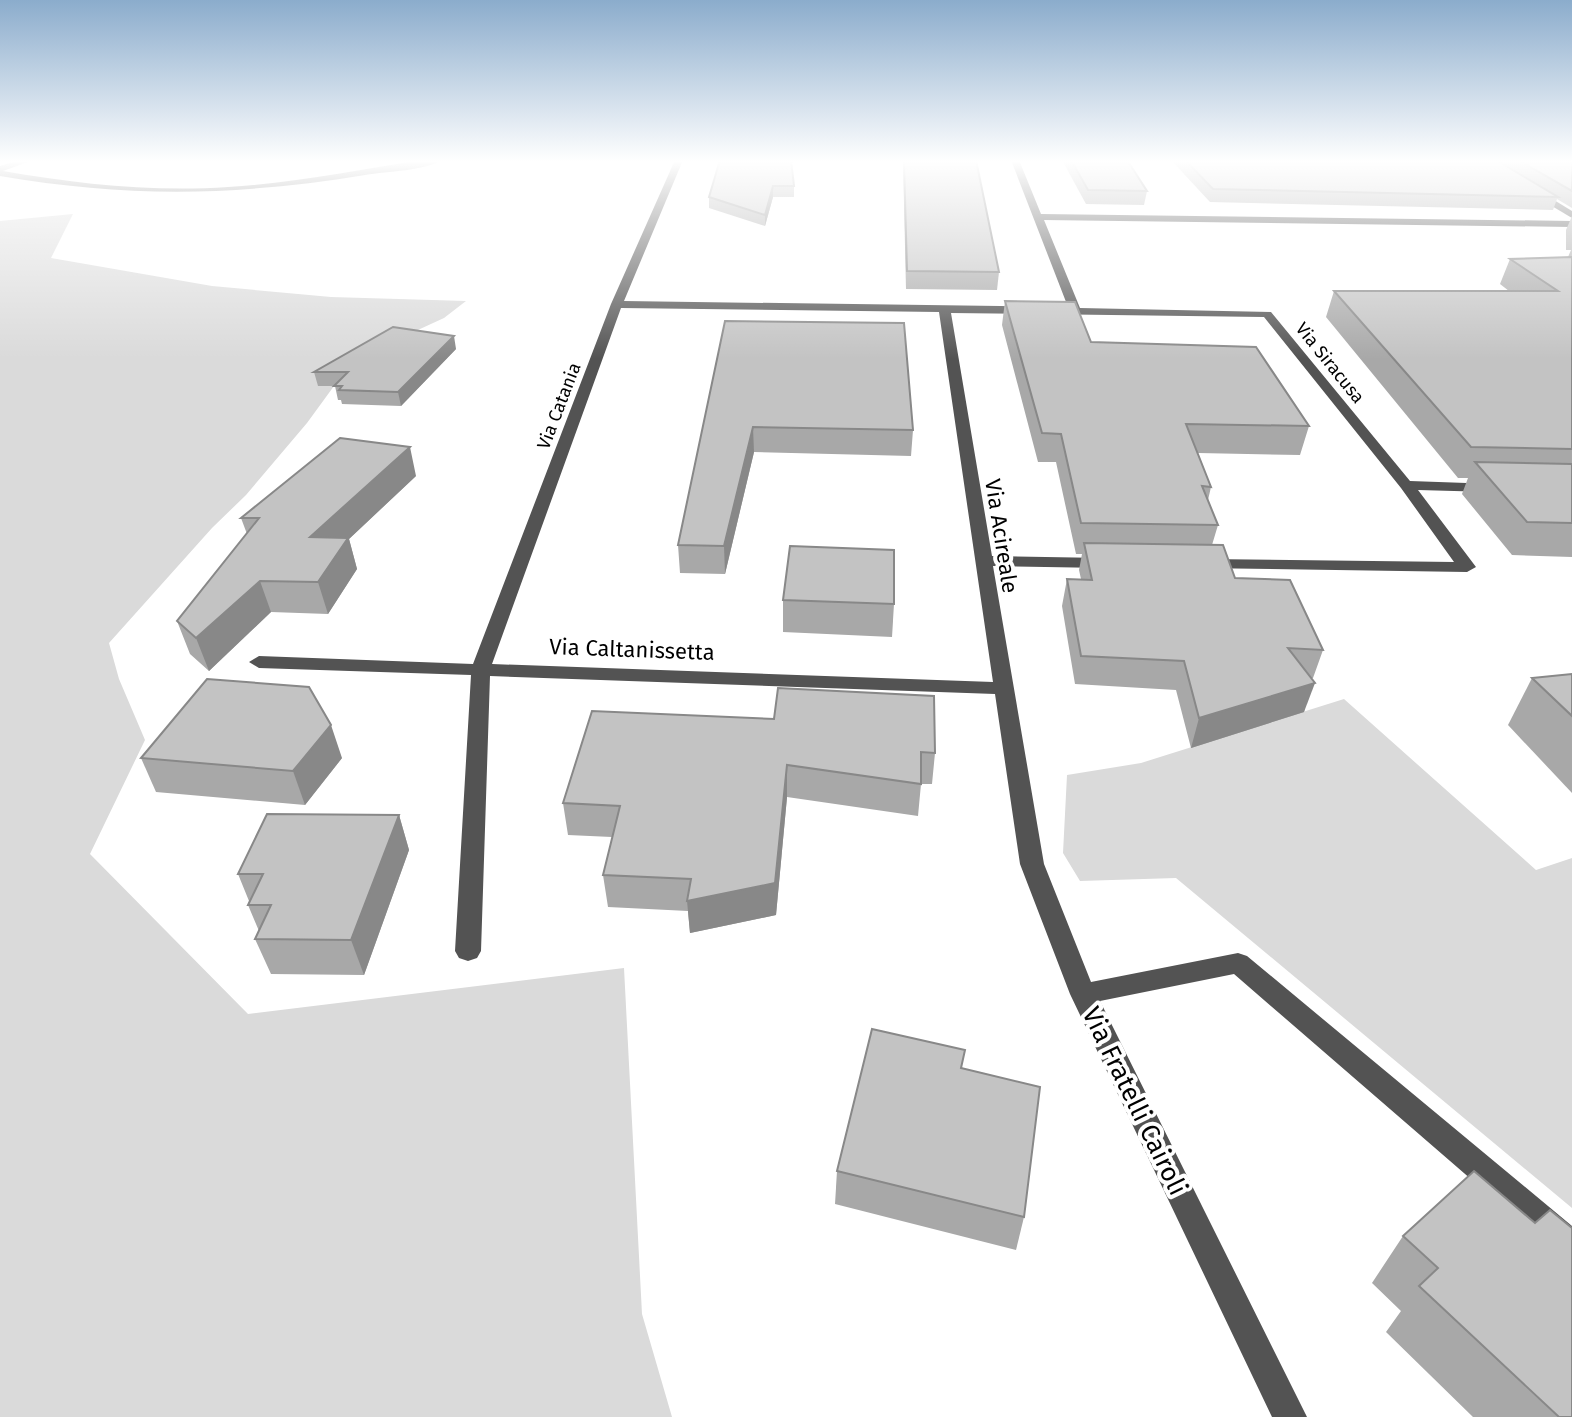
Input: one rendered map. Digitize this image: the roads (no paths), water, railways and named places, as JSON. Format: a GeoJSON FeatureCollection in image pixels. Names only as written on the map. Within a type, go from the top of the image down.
{"type":"FeatureCollection","features":[{"type":"Feature","properties":{"kind":"street","name":"Via Catania"},"geometry":{"type":"LineString","coordinates":[[468,951],[481,667],[617,304],[651,226]]}},
{"type":"Feature","properties":{"kind":"street"},"geometry":{"type":"LineString","coordinates":[[1042,226],[1075,310]]}},
{"type":"Feature","properties":{"kind":"street","name":"Via Siracusa"},"geometry":{"type":"LineString","coordinates":[[617,304],[1267,314],[1406,485],[1467,567],[1186,564]]}},
{"type":"Feature","properties":{"kind":"street","name":"Via Acireale"},"geometry":{"type":"LineString","coordinates":[[944,308],[1017,771]]}},
{"type":"Feature","properties":{"kind":"street"},"geometry":{"type":"LineString","coordinates":[[1406,485],[1511,487]]}},
{"type":"Feature","properties":{"kind":"street"},"geometry":{"type":"LineString","coordinates":[[984,561],[1123,563]]}},
{"type":"Feature","properties":{"kind":"street","name":"Via Caltanissetta"},"geometry":{"type":"LineString","coordinates":[[259,662],[481,667],[1004,688]]}},
{"type":"Feature","properties":{"kind":"street","name":"Via Fratelli Cairoli"},"geometry":{"type":"LineString","coordinates":[[1017,771],[1032,864],[1083,994],[1290,1417]]}},
{"type":"Feature","properties":{"kind":"street"},"geometry":{"type":"LineString","coordinates":[[1083,994],[1238,963],[1572,1246]]}}]}
